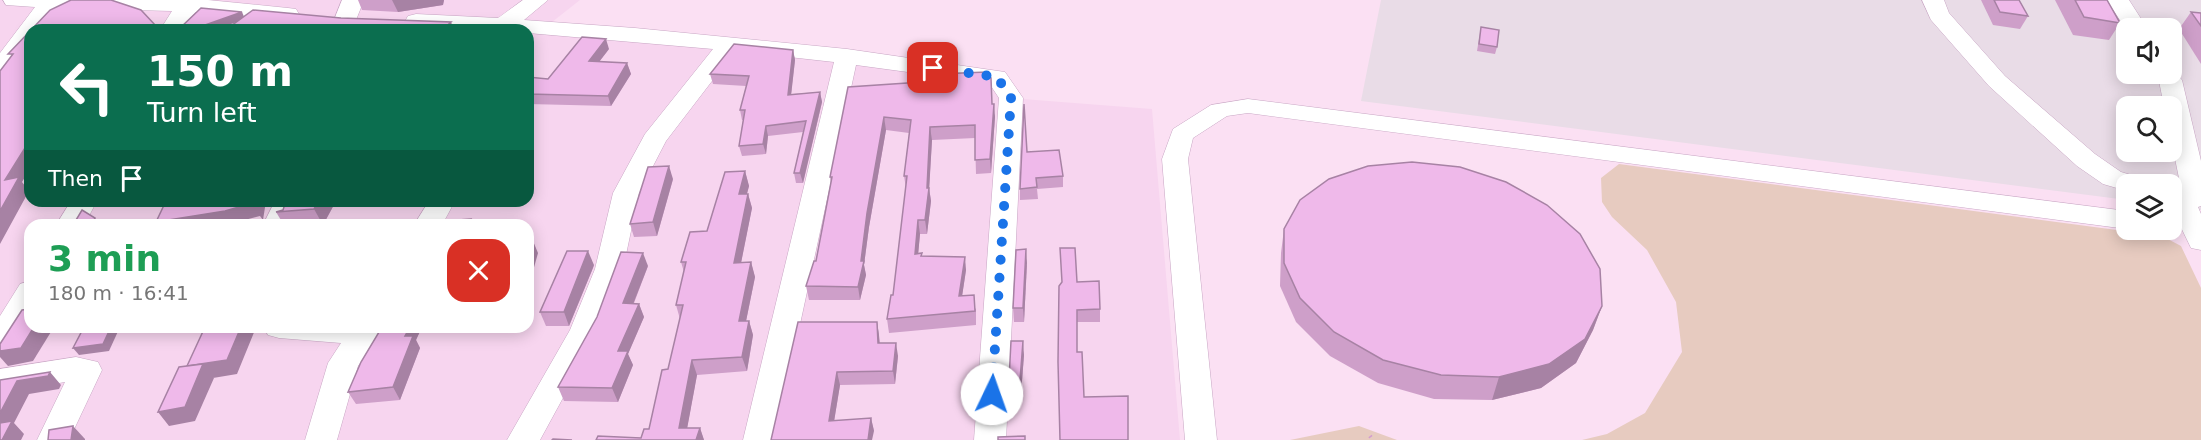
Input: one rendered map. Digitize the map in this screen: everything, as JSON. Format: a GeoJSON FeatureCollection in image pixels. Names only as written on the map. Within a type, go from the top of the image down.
{"type":"FeatureCollection","features":[{"type":"Feature","properties":{"kind":"street"},"geometry":{"type":"LineString","coordinates":[[14,0],[194,2],[369,20]]}},
{"type":"Feature","properties":{"kind":"street"},"geometry":{"type":"LineString","coordinates":[[504,24],[508,0]]}},
{"type":"Feature","properties":{"kind":"street"},"geometry":{"type":"LineString","coordinates":[[507,24],[537,0]]}},
{"type":"Feature","properties":{"kind":"street"},"geometry":{"type":"LineString","coordinates":[[1933,0],[1939,15],[1997,81],[2086,160],[2116,179]]}},
{"type":"Feature","properties":{"kind":"street"},"geometry":{"type":"LineString","coordinates":[[2118,0],[2130,18]]}},
{"type":"Feature","properties":{"kind":"street"},"geometry":{"type":"LineString","coordinates":[[33,24],[50,1]]}},
{"type":"Feature","properties":{"kind":"street"},"geometry":{"type":"LineString","coordinates":[[174,24],[176,18],[194,2]]}},
{"type":"Feature","properties":{"kind":"street"},"geometry":{"type":"LineString","coordinates":[[391,20],[455,24]]}},
{"type":"Feature","properties":{"kind":"street"},"geometry":{"type":"LineString","coordinates":[[534,29],[847,56],[997,77],[1011,98],[990,440]]}},
{"type":"Feature","properties":{"kind":"street"},"geometry":{"type":"LineString","coordinates":[[0,69],[24,36]]}},
{"type":"Feature","properties":{"kind":"street"},"geometry":{"type":"LineString","coordinates":[[523,440],[585,330],[609,269],[626,194],[654,139],[728,45]]}},
{"type":"Feature","properties":{"kind":"street"},"geometry":{"type":"LineString","coordinates":[[759,440],[847,56]]}},
{"type":"Feature","properties":{"kind":"street"},"geometry":{"type":"LineString","coordinates":[[2171,84],[2187,198],[2200,239]]}},
{"type":"Feature","properties":{"kind":"street"},"geometry":{"type":"LineString","coordinates":[[1201,440],[1175,159],[1182,134],[1220,110],[1248,106],[2116,219]]}},
{"type":"Feature","properties":{"kind":"street"},"geometry":{"type":"LineString","coordinates":[[2182,230],[2200,239]]}},
{"type":"Feature","properties":{"kind":"street"},"geometry":{"type":"LineString","coordinates":[[0,341],[24,301]]}},
{"type":"Feature","properties":{"kind":"street"},"geometry":{"type":"LineString","coordinates":[[321,440],[343,363],[366,333]]}},
{"type":"Feature","properties":{"kind":"street"},"geometry":{"type":"LineString","coordinates":[[0,381],[76,369],[87,370],[53,440]]}},
{"type":"Feature","properties":{"kind":"shaded area"},"geometry":{"type":"Polygon","coordinates":[[[0,0],[580,0],[547,26],[997,77],[1011,98],[1152,109],[1180,440],[0,440],[0,0]]]}},
{"type":"Feature","properties":{"kind":"shaded area"},"geometry":{"type":"Polygon","coordinates":[[[1381,0],[2201,0],[2201,210],[2182,207],[2182,174],[2116,174],[2116,199],[1361,101],[1381,0]]]}},
{"type":"Feature","properties":{"kind":"shaded area"},"geometry":{"type":"Polygon","coordinates":[[[1619,164],[2116,230],[2116,240],[2170,240],[2181,246],[2201,288],[2201,440],[1582,440],[1607,434],[1645,413],[1682,352],[1676,302],[1647,250],[1612,217],[1602,202],[1601,178],[1619,164]]]}},
{"type":"Feature","properties":{"kind":"shaded area"},"geometry":{"type":"Polygon","coordinates":[[[1359,426],[1397,440],[1290,440],[1359,426]]]}},
{"type":"Feature","properties":{"kind":"building"},"geometry":{"type":"Polygon","coordinates":[[[71,0],[111,0],[141,10],[154,24],[37,24],[50,10],[71,0]]]}},
{"type":"Feature","properties":{"kind":"building"},"geometry":{"type":"Polygon","coordinates":[[[1994,0],[2019,0],[2028,16],[2000,12],[1994,0]]]}},
{"type":"Feature","properties":{"kind":"building"},"geometry":{"type":"Polygon","coordinates":[[[2075,0],[2107,0],[2117,18],[2116,22],[2084,17],[2075,0]]]}},
{"type":"Feature","properties":{"kind":"building"},"geometry":{"type":"Polygon","coordinates":[[[201,8],[242,12],[208,24],[184,24],[201,8]]]}},
{"type":"Feature","properties":{"kind":"building"},"geometry":{"type":"Polygon","coordinates":[[[253,10],[341,18],[451,22],[449,24],[234,24],[253,10]]]}},
{"type":"Feature","properties":{"kind":"building"},"geometry":{"type":"Polygon","coordinates":[[[2191,12],[2201,13],[2201,26],[2191,12]]]}},
{"type":"Feature","properties":{"kind":"building"},"geometry":{"type":"Polygon","coordinates":[[[1481,27],[1499,30],[1497,47],[1479,44],[1481,27]]]}},
{"type":"Feature","properties":{"kind":"building"},"geometry":{"type":"Polygon","coordinates":[[[24,37],[24,150],[5,180],[19,177],[0,211],[0,71],[13,54],[8,54],[24,37]]]}},
{"type":"Feature","properties":{"kind":"building"},"geometry":{"type":"Polygon","coordinates":[[[582,37],[606,39],[589,61],[627,63],[608,96],[534,94],[534,78],[548,79],[582,37]]]}},
{"type":"Feature","properties":{"kind":"building"},"geometry":{"type":"Polygon","coordinates":[[[734,44],[793,50],[788,95],[820,92],[800,173],[794,173],[806,121],[766,126],[763,144],[739,146],[745,110],[740,110],[749,76],[710,74],[734,44]]]}},
{"type":"Feature","properties":{"kind":"building"},"geometry":{"type":"Polygon","coordinates":[[[987,72],[991,78],[992,104],[994,104],[990,159],[975,160],[975,125],[930,127],[927,188],[929,188],[925,220],[918,220],[915,254],[965,257],[959,296],[974,295],[975,311],[887,319],[891,295],[893,295],[911,120],[884,117],[867,213],[861,261],[864,261],[858,287],[806,286],[814,261],[816,261],[848,87],[937,81],[937,74],[987,72]]]}},
{"type":"Feature","properties":{"kind":"building"},"geometry":{"type":"Polygon","coordinates":[[[1024,104],[1027,152],[1059,150],[1063,176],[1036,178],[1037,187],[1020,189],[1024,104]]]}},
{"type":"Feature","properties":{"kind":"building"},"geometry":{"type":"Polygon","coordinates":[[[1412,162],[1460,167],[1506,182],[1547,205],[1580,234],[1600,269],[1602,306],[1585,339],[1549,364],[1499,377],[1441,375],[1383,360],[1334,332],[1300,298],[1284,263],[1284,229],[1300,200],[1329,179],[1368,166],[1412,162]]]}},
{"type":"Feature","properties":{"kind":"building"},"geometry":{"type":"Polygon","coordinates":[[[669,166],[653,222],[630,224],[648,167],[669,166]]]}},
{"type":"Feature","properties":{"kind":"building"},"geometry":{"type":"Polygon","coordinates":[[[745,171],[739,194],[748,194],[734,263],[751,262],[739,321],[749,321],[742,357],[692,360],[679,428],[700,428],[696,440],[596,440],[598,436],[641,438],[644,429],[649,429],[662,370],[668,369],[683,305],[676,305],[686,262],[681,262],[690,232],[707,231],[725,172],[745,171]]]}},
{"type":"Feature","properties":{"kind":"building"},"geometry":{"type":"Polygon","coordinates":[[[163,207],[239,207],[175,219],[157,219],[163,207]]]}},
{"type":"Feature","properties":{"kind":"building"},"geometry":{"type":"Polygon","coordinates":[[[284,207],[315,207],[314,209],[276,212],[283,210],[284,207]]]}},
{"type":"Feature","properties":{"kind":"building"},"geometry":{"type":"Polygon","coordinates":[[[82,210],[95,218],[94,219],[77,219],[82,210]]]}},
{"type":"Feature","properties":{"kind":"building"},"geometry":{"type":"Polygon","coordinates":[[[1060,248],[1075,248],[1077,282],[1099,281],[1100,309],[1077,310],[1077,352],[1082,352],[1084,397],[1128,396],[1128,440],[1060,440],[1058,362],[1059,286],[1062,282],[1060,248]]]}},
{"type":"Feature","properties":{"kind":"building"},"geometry":{"type":"Polygon","coordinates":[[[1026,249],[1023,308],[1013,308],[1016,250],[1026,249]]]}},
{"type":"Feature","properties":{"kind":"building"},"geometry":{"type":"Polygon","coordinates":[[[567,251],[588,251],[564,312],[540,312],[567,251]]]}},
{"type":"Feature","properties":{"kind":"building"},"geometry":{"type":"Polygon","coordinates":[[[621,252],[643,253],[623,303],[639,304],[618,351],[628,351],[612,388],[558,387],[597,317],[621,252]]]}},
{"type":"Feature","properties":{"kind":"building"},"geometry":{"type":"Polygon","coordinates":[[[24,310],[24,333],[30,333],[21,348],[0,351],[0,344],[24,310]]]}},
{"type":"Feature","properties":{"kind":"building"},"geometry":{"type":"Polygon","coordinates":[[[798,322],[877,322],[878,343],[896,343],[893,371],[837,372],[829,421],[871,418],[868,440],[771,440],[798,322]]]}},
{"type":"Feature","properties":{"kind":"building"},"geometry":{"type":"Polygon","coordinates":[[[81,333],[108,333],[103,344],[73,348],[81,333]]]}},
{"type":"Feature","properties":{"kind":"building"},"geometry":{"type":"Polygon","coordinates":[[[202,333],[238,333],[227,360],[187,366],[202,333]]]}},
{"type":"Feature","properties":{"kind":"building"},"geometry":{"type":"Polygon","coordinates":[[[378,333],[407,333],[405,336],[413,336],[393,387],[348,392],[361,362],[378,333]]]}},
{"type":"Feature","properties":{"kind":"building"},"geometry":{"type":"Polygon","coordinates":[[[1011,341],[1023,341],[1020,380],[1009,380],[1011,341]]]}},
{"type":"Feature","properties":{"kind":"building"},"geometry":{"type":"Polygon","coordinates":[[[203,364],[185,407],[158,412],[179,367],[203,364]]]}},
{"type":"Feature","properties":{"kind":"building"},"geometry":{"type":"Polygon","coordinates":[[[50,372],[48,376],[17,381],[0,413],[0,380],[50,372]]]}},
{"type":"Feature","properties":{"kind":"building"},"geometry":{"type":"Polygon","coordinates":[[[12,421],[2,440],[0,440],[0,423],[12,421]]]}},
{"type":"Feature","properties":{"kind":"building"},"geometry":{"type":"Polygon","coordinates":[[[73,426],[71,440],[48,440],[49,430],[73,426]]]}},
{"type":"Feature","properties":{"kind":"building"},"geometry":{"type":"Polygon","coordinates":[[[1025,436],[1025,440],[998,440],[998,437],[1025,436]]]}},
{"type":"Feature","properties":{"kind":"route"},"geometry":{"type":"LineString","coordinates":[[933,68],[997,77],[1011,98],[992,394]]}}]}
